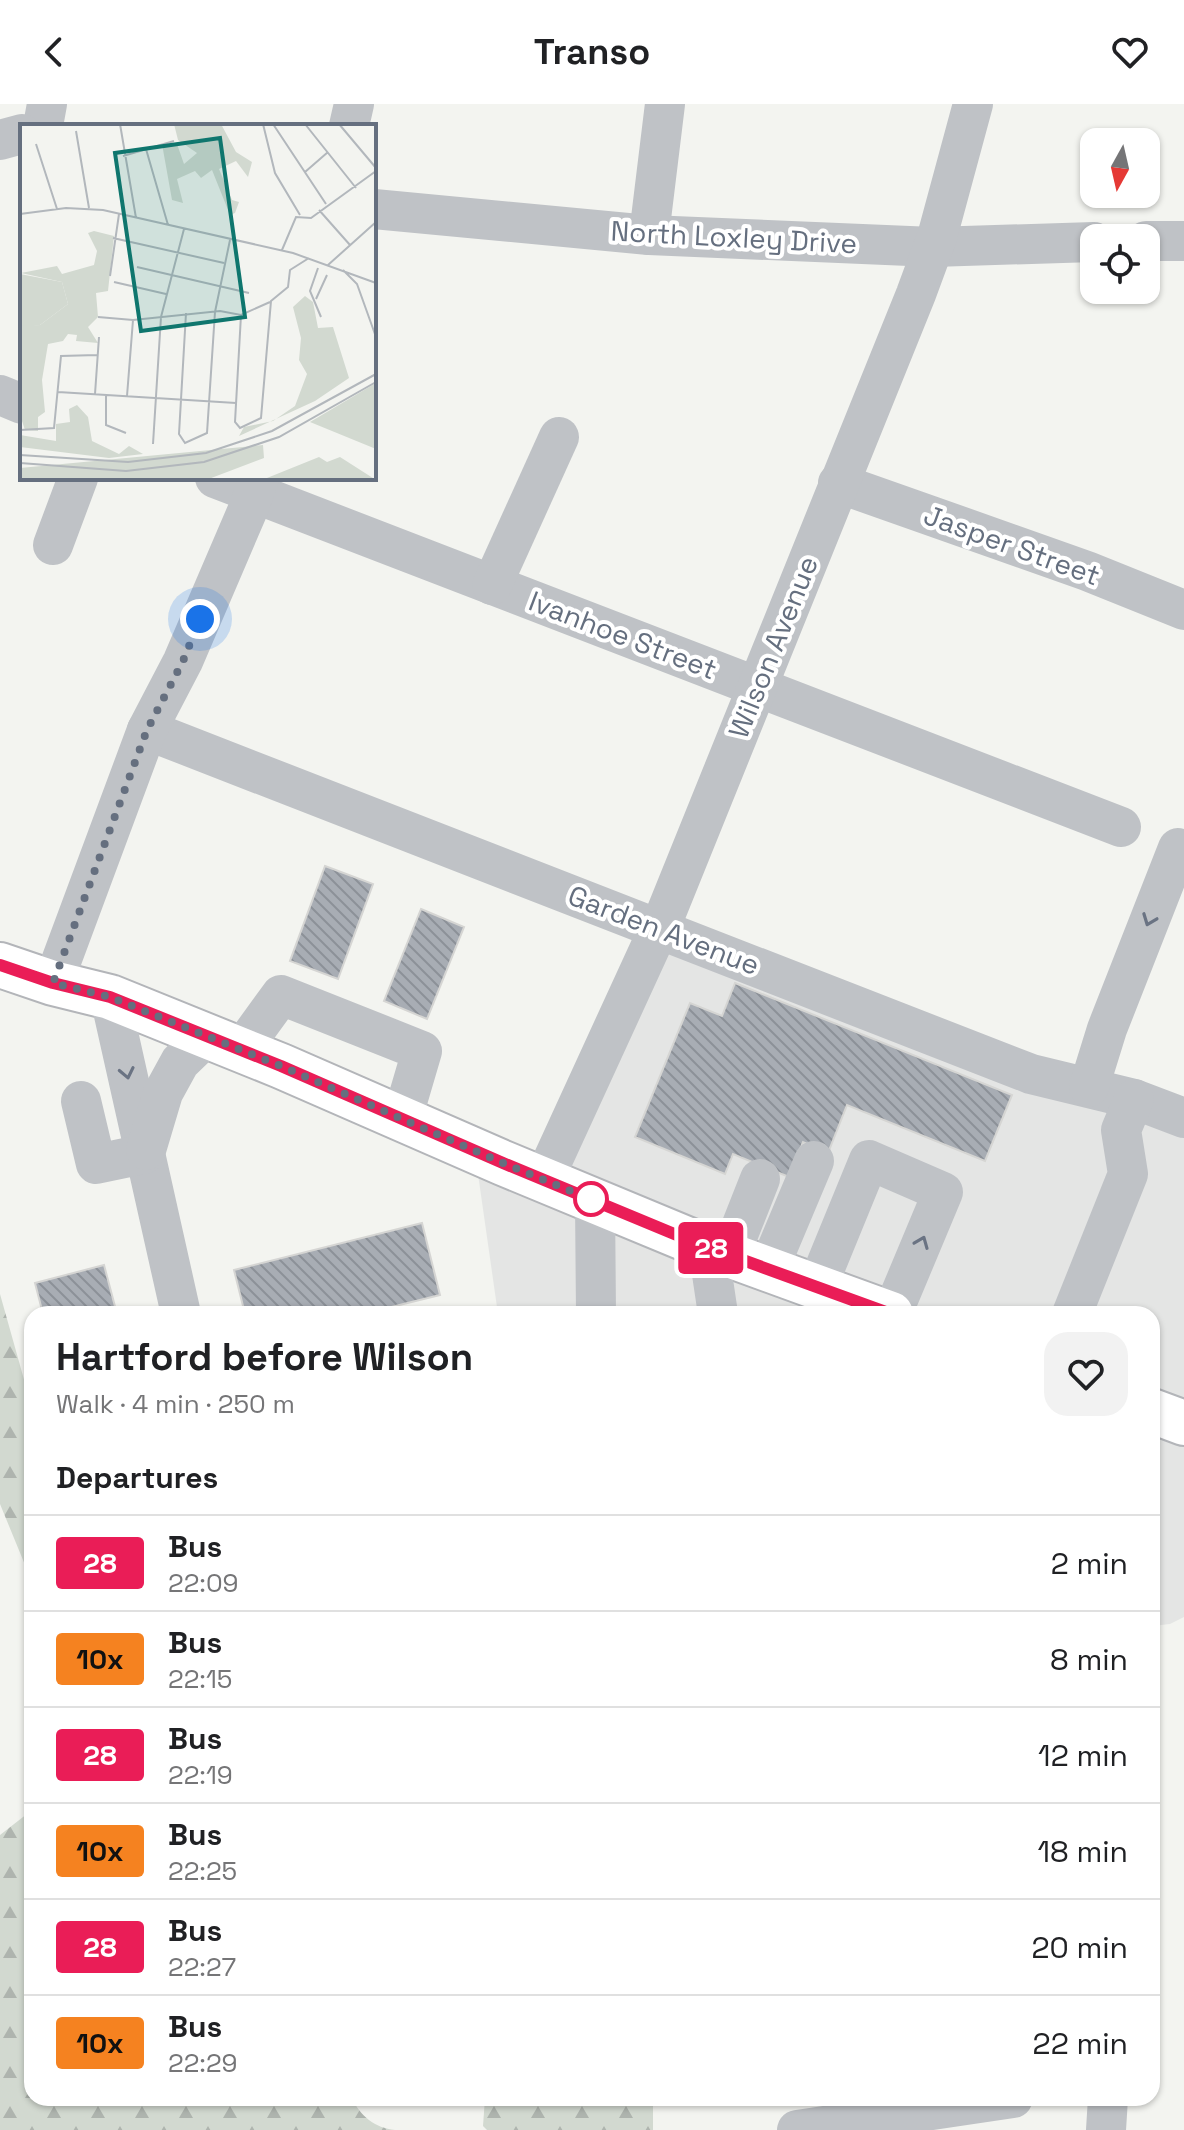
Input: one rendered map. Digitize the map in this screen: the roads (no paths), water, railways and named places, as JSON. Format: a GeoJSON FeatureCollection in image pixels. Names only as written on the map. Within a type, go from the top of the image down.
{"type":"FeatureCollection","features":[{"type":"Feature","properties":{"kind":"main road"},"geometry":{"type":"LineString","coordinates":[[0,965],[53,983],[110,997],[831,1299],[859,1306]]}},
{"type":"Feature","properties":{"kind":"main road"},"geometry":{"type":"LineString","coordinates":[[1160,1414],[1184,1423]]}},
{"type":"Feature","properties":{"kind":"street"},"geometry":{"type":"LineString","coordinates":[[43,124],[47,104]]}},
{"type":"Feature","properties":{"kind":"street"},"geometry":{"type":"LineString","coordinates":[[349,124],[354,104]]}},
{"type":"Feature","properties":{"kind":"street"},"geometry":{"type":"LineString","coordinates":[[649,235],[665,104]]}},
{"type":"Feature","properties":{"kind":"street","name":"Wilson Avenue"},"geometry":{"type":"LineString","coordinates":[[544,1179],[658,927],[916,294],[933,247],[973,104]]}},
{"type":"Feature","properties":{"kind":"street"},"geometry":{"type":"LineString","coordinates":[[0,140],[20,135]]}},
{"type":"Feature","properties":{"kind":"street","name":"North Loxley Drive"},"geometry":{"type":"LineString","coordinates":[[376,209],[649,235],[933,247],[1080,242]]}},
{"type":"Feature","properties":{"kind":"street"},"geometry":{"type":"LineString","coordinates":[[1160,241],[1184,241]]}},
{"type":"Feature","properties":{"kind":"street"},"geometry":{"type":"LineString","coordinates":[[0,395],[20,403]]}},
{"type":"Feature","properties":{"kind":"street"},"geometry":{"type":"LineString","coordinates":[[492,585],[559,437]]}},
{"type":"Feature","properties":{"kind":"street"},"geometry":{"type":"LineString","coordinates":[[53,545],[77,480]]}},
{"type":"Feature","properties":{"kind":"street","name":"Ivanhoe Street"},"geometry":{"type":"LineString","coordinates":[[226,480],[257,486],[492,585],[1121,827]]}},
{"type":"Feature","properties":{"kind":"street","name":"Jasper Street"},"geometry":{"type":"LineString","coordinates":[[838,483],[1087,571],[1184,610]]}},
{"type":"Feature","properties":{"kind":"street"},"geometry":{"type":"LineString","coordinates":[[53,983],[147,730],[183,661],[257,486]]}},
{"type":"Feature","properties":{"kind":"street","name":"Garden Avenue"},"geometry":{"type":"LineString","coordinates":[[147,730],[1031,1074],[1134,1099],[1184,1118]]}},
{"type":"Feature","properties":{"kind":"street"},"geometry":{"type":"LineString","coordinates":[[1089,1087],[1107,1029],[1176,847]]}},
{"type":"Feature","properties":{"kind":"street"},"geometry":{"type":"LineString","coordinates":[[144,1154],[163,1093],[180,1062],[224,1043],[281,995],[422,1051],[402,1119]]}},
{"type":"Feature","properties":{"kind":"street"},"geometry":{"type":"LineString","coordinates":[[110,997],[179,1306]]}},
{"type":"Feature","properties":{"kind":"street"},"geometry":{"type":"LineString","coordinates":[[1075,1306],[1128,1174],[1121,1130],[1134,1099]]}},
{"type":"Feature","properties":{"kind":"street"},"geometry":{"type":"LineString","coordinates":[[81,1101],[96,1164],[144,1154]]}},
{"type":"Feature","properties":{"kind":"street"},"geometry":{"type":"LineString","coordinates":[[831,1299],[869,1160],[943,1192],[895,1306]]}},
{"type":"Feature","properties":{"kind":"street"},"geometry":{"type":"LineString","coordinates":[[736,1257],[814,1161]]}},
{"type":"Feature","properties":{"kind":"street"},"geometry":{"type":"LineString","coordinates":[[721,1306],[760,1179]]}},
{"type":"Feature","properties":{"kind":"street"},"geometry":{"type":"LineString","coordinates":[[595,1201],[596,1306]]}},
{"type":"Feature","properties":{"kind":"street"},"geometry":{"type":"LineString","coordinates":[[797,2130],[835,2112],[911,2106]]}},
{"type":"Feature","properties":{"kind":"street"},"geometry":{"type":"LineString","coordinates":[[1106,2130],[1108,2106]]}}]}
